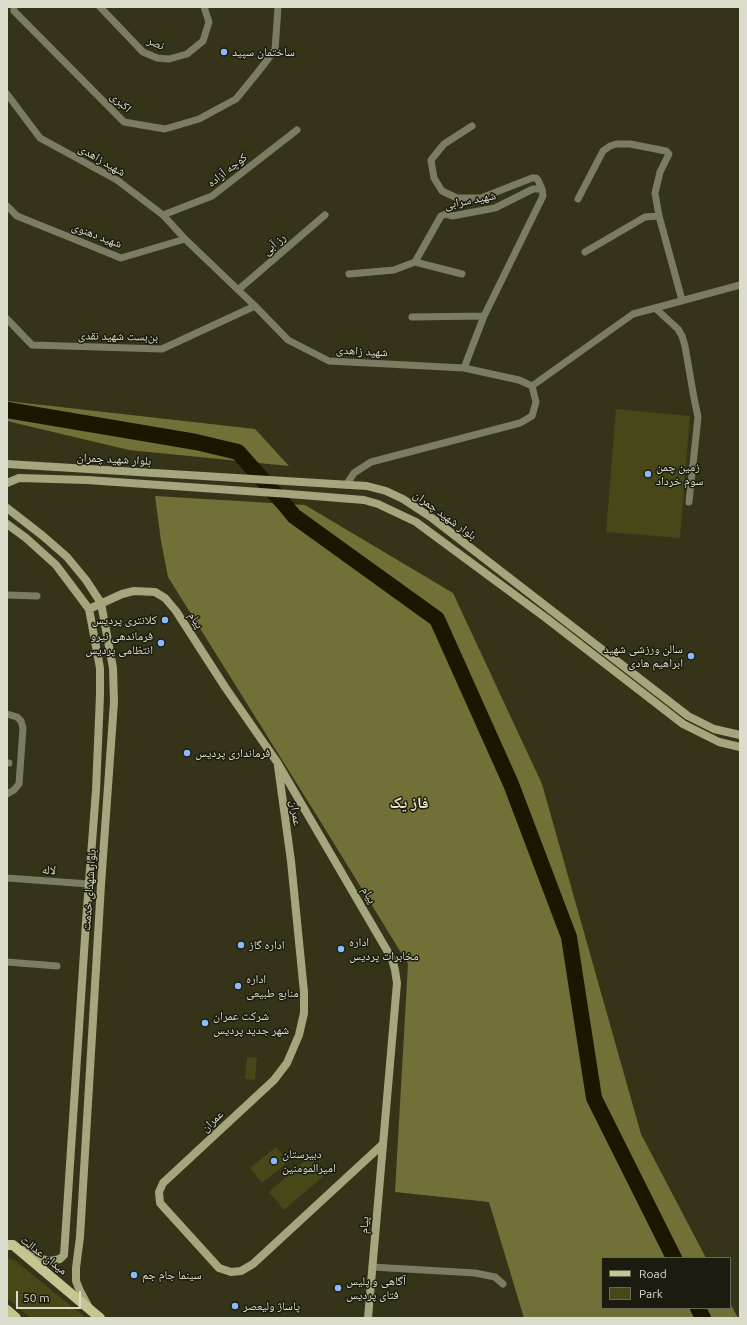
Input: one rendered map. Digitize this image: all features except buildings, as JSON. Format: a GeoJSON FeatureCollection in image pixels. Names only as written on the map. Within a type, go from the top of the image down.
{"type":"FeatureCollection","features":[{"type":"Feature","properties":{"kind":"main road","name":"بلوار شهید چمران"},"geometry":{"type":"LineString","coordinates":[[7,464],[367,486],[386,491],[417,508],[688,716],[714,729],[740,735]]}},
{"type":"Feature","properties":{"kind":"main road","name":"بلوار شهید چمران"},"geometry":{"type":"LineString","coordinates":[[7,483],[19,478],[87,480],[364,500],[378,504],[416,522],[546,618],[682,724],[718,742],[740,747]]}},
{"type":"Feature","properties":{"kind":"main road"},"geometry":{"type":"LineString","coordinates":[[345,499],[346,485]]}},
{"type":"Feature","properties":{"kind":"main road","name":"بلوار شهدای خدمت"},"geometry":{"type":"LineString","coordinates":[[7,508],[67,557],[86,580],[101,603],[113,668],[114,702],[80,1237],[76,1268],[76,1281],[80,1292],[91,1310]]}},
{"type":"Feature","properties":{"kind":"main road","name":"بلوار شهدای خدمت"},"geometry":{"type":"LineString","coordinates":[[7,524],[36,546],[56,565],[89,609],[100,668],[96,790],[64,1255],[60,1259],[50,1261],[41,1259],[10,1245]]}},
{"type":"Feature","properties":{"kind":"main road","name":"پیام"},"geometry":{"type":"LineString","coordinates":[[89,609],[134,591],[156,592],[165,598],[177,612],[225,687],[277,762],[392,959],[395,970],[397,990],[368,1318]]}},
{"type":"Feature","properties":{"kind":"main road","name":"عمران"},"geometry":{"type":"LineString","coordinates":[[277,762],[291,861],[304,992],[304,1013],[299,1035],[287,1063],[274,1080],[163,1183],[159,1192],[160,1203],[219,1268],[231,1272],[241,1271],[253,1264],[383,1144]]}},
{"type":"Feature","properties":{"kind":"main road","name":"میدان عدالت"},"geometry":{"type":"LineString","coordinates":[[7,1235],[10,1245],[100,1318]]}},
{"type":"Feature","properties":{"kind":"main road"},"geometry":{"type":"LineString","coordinates":[[7,1310],[16,1318]]}},
{"type":"Feature","properties":{"kind":"street","name":"اکبری"},"geometry":{"type":"LineString","coordinates":[[14,7],[14,11],[124,122],[166,129],[199,119],[236,99],[275,50],[278,7]]}},
{"type":"Feature","properties":{"kind":"street","name":"نصر"},"geometry":{"type":"LineString","coordinates":[[100,7],[143,52],[157,58],[169,60],[187,54],[204,41],[209,22],[204,7]]}},
{"type":"Feature","properties":{"kind":"street","name":"شهید زاهدی"},"geometry":{"type":"LineString","coordinates":[[7,94],[40,138],[117,180],[163,215],[185,239],[288,340],[329,361],[464,368],[519,380],[532,386]]}},
{"type":"Feature","properties":{"kind":"street"},"geometry":{"type":"LineString","coordinates":[[464,368],[484,316],[543,196],[542,189],[536,178],[532,178],[481,198],[457,198],[442,192],[434,178],[431,160],[444,144],[472,126]]}},
{"type":"Feature","properties":{"kind":"street","name":"کوچه آزاده"},"geometry":{"type":"LineString","coordinates":[[163,215],[212,196],[297,130]]}},
{"type":"Feature","properties":{"kind":"street"},"geometry":{"type":"LineString","coordinates":[[578,199],[604,151],[610,146],[616,144],[630,144],[666,150],[669,154],[660,172],[654,193],[658,216],[682,300]]}},
{"type":"Feature","properties":{"kind":"street","name":"شهید سرابی"},"geometry":{"type":"LineString","coordinates":[[415,262],[441,216],[446,214],[452,216],[495,208],[533,189],[542,189]]}},
{"type":"Feature","properties":{"kind":"street","name":"شهید دهنوی"},"geometry":{"type":"LineString","coordinates":[[7,206],[17,216],[122,258],[185,239]]}},
{"type":"Feature","properties":{"kind":"street","name":"رز آبی"},"geometry":{"type":"LineString","coordinates":[[238,290],[325,215]]}},
{"type":"Feature","properties":{"kind":"street"},"geometry":{"type":"LineString","coordinates":[[585,252],[645,217],[658,216]]}},
{"type":"Feature","properties":{"kind":"street"},"geometry":{"type":"LineString","coordinates":[[349,274],[394,270],[415,262],[462,274]]}},
{"type":"Feature","properties":{"kind":"street"},"geometry":{"type":"LineString","coordinates":[[346,485],[354,473],[371,462],[520,423],[532,416],[536,402],[532,386],[633,314],[740,285]]}},
{"type":"Feature","properties":{"kind":"street","name":"بن‌بست شهید نقدی"},"geometry":{"type":"LineString","coordinates":[[7,319],[32,345],[162,349],[255,306]]}},
{"type":"Feature","properties":{"kind":"street"},"geometry":{"type":"LineString","coordinates":[[655,308],[678,329],[682,336],[698,417],[689,502]]}},
{"type":"Feature","properties":{"kind":"street"},"geometry":{"type":"LineString","coordinates":[[412,317],[484,316]]}},
{"type":"Feature","properties":{"kind":"street"},"geometry":{"type":"LineString","coordinates":[[7,595],[37,596]]}},
{"type":"Feature","properties":{"kind":"street"},"geometry":{"type":"LineString","coordinates":[[7,714],[17,717],[21,721],[23,728],[19,784],[14,790],[7,794]]}},
{"type":"Feature","properties":{"kind":"street","name":"لاله"},"geometry":{"type":"LineString","coordinates":[[7,878],[89,884]]}},
{"type":"Feature","properties":{"kind":"street"},"geometry":{"type":"LineString","coordinates":[[7,962],[57,966]]}},
{"type":"Feature","properties":{"kind":"street"},"geometry":{"type":"LineString","coordinates":[[372,1267],[475,1273],[495,1277],[503,1284]]}},
{"type":"Feature","properties":{"kind":"green space","name":"زمین چمن سوم خرداد"},"geometry":{"type":"Polygon","coordinates":[[[616,409],[690,416],[680,538],[606,532],[616,409]]]}},
{"type":"Feature","properties":{"kind":"green space"},"geometry":{"type":"Polygon","coordinates":[[[247,1057],[257,1058],[255,1080],[245,1079],[247,1057]]]}},
{"type":"Feature","properties":{"kind":"green space"},"geometry":{"type":"Polygon","coordinates":[[[276,1147],[288,1162],[262,1183],[250,1168],[276,1147]]]}},
{"type":"Feature","properties":{"kind":"green space"},"geometry":{"type":"Polygon","coordinates":[[[310,1156],[327,1173],[284,1210],[269,1192],[310,1156]]]}},
{"type":"Feature","properties":{"kind":"green space"},"geometry":{"type":"Polygon","coordinates":[[[7,1258],[14,1260],[86,1318],[31,1318],[7,1298],[7,1258]]]}},
{"type":"Feature","properties":{"kind":"shaded area"},"geometry":{"type":"Polygon","coordinates":[[[7,401],[255,429],[289,466],[129,450],[7,421],[7,401]]]}},
{"type":"Feature","properties":{"kind":"shaded area"},"geometry":{"type":"Polygon","coordinates":[[[155,496],[305,505],[453,593],[542,784],[641,1134],[705,1257],[601,1257],[601,1309],[731,1309],[731,1305],[738,1318],[524,1318],[489,1202],[395,1192],[408,964],[168,577],[161,541],[155,496]]]}},
{"type":"Feature","properties":{"kind":"waterway"},"geometry":{"type":"LineString","coordinates":[[7,410],[196,442],[238,452],[294,516],[437,619],[511,784],[569,937],[594,1098],[674,1257]]}},
{"type":"Feature","properties":{"kind":"waterway"},"geometry":{"type":"LineString","coordinates":[[698,1309],[703,1318]]}},
{"type":"Feature","properties":{"kind":"place","name":"ساختمان سپید"},"geometry":{"type":"Point","coordinates":[224,52]}},
{"type":"Feature","properties":{"kind":"place","name":"زمین چمن سوم خرداد"},"geometry":{"type":"Point","coordinates":[648,474]}},
{"type":"Feature","properties":{"kind":"place","name":"کلانتری پردیس"},"geometry":{"type":"Point","coordinates":[165,620]}},
{"type":"Feature","properties":{"kind":"place","name":"فرماندهی نیرو انتظامی پردیس"},"geometry":{"type":"Point","coordinates":[161,643]}},
{"type":"Feature","properties":{"kind":"place","name":"سالن ورزشی شهید ابراهیم هادی"},"geometry":{"type":"Point","coordinates":[691,656]}},
{"type":"Feature","properties":{"kind":"place","name":"فرمانداری پردیس"},"geometry":{"type":"Point","coordinates":[187,753]}},
{"type":"Feature","properties":{"kind":"place","name":"اداره گاز"},"geometry":{"type":"Point","coordinates":[241,945]}},
{"type":"Feature","properties":{"kind":"place","name":"اداره مخابرات پردیس"},"geometry":{"type":"Point","coordinates":[341,949]}},
{"type":"Feature","properties":{"kind":"place","name":"اداره منابع طبیعی"},"geometry":{"type":"Point","coordinates":[238,986]}},
{"type":"Feature","properties":{"kind":"place","name":"شرکت عمران شهر جدید پردیس"},"geometry":{"type":"Point","coordinates":[205,1023]}},
{"type":"Feature","properties":{"kind":"place","name":"دبیرستان امیرالمومنین"},"geometry":{"type":"Point","coordinates":[274,1161]}},
{"type":"Feature","properties":{"kind":"place","name":"سینما جام جم"},"geometry":{"type":"Point","coordinates":[134,1275]}},
{"type":"Feature","properties":{"kind":"place","name":"آگاهی و پلیس فتای پردیس"},"geometry":{"type":"Point","coordinates":[338,1288]}},
{"type":"Feature","properties":{"kind":"place","name":"پاساژ ولیعصر"},"geometry":{"type":"Point","coordinates":[235,1306]}},
{"type":"Feature","properties":{"kind":"district","name":"فاز یک"},"geometry":{"type":"Point","coordinates":[409,803]}}]}
